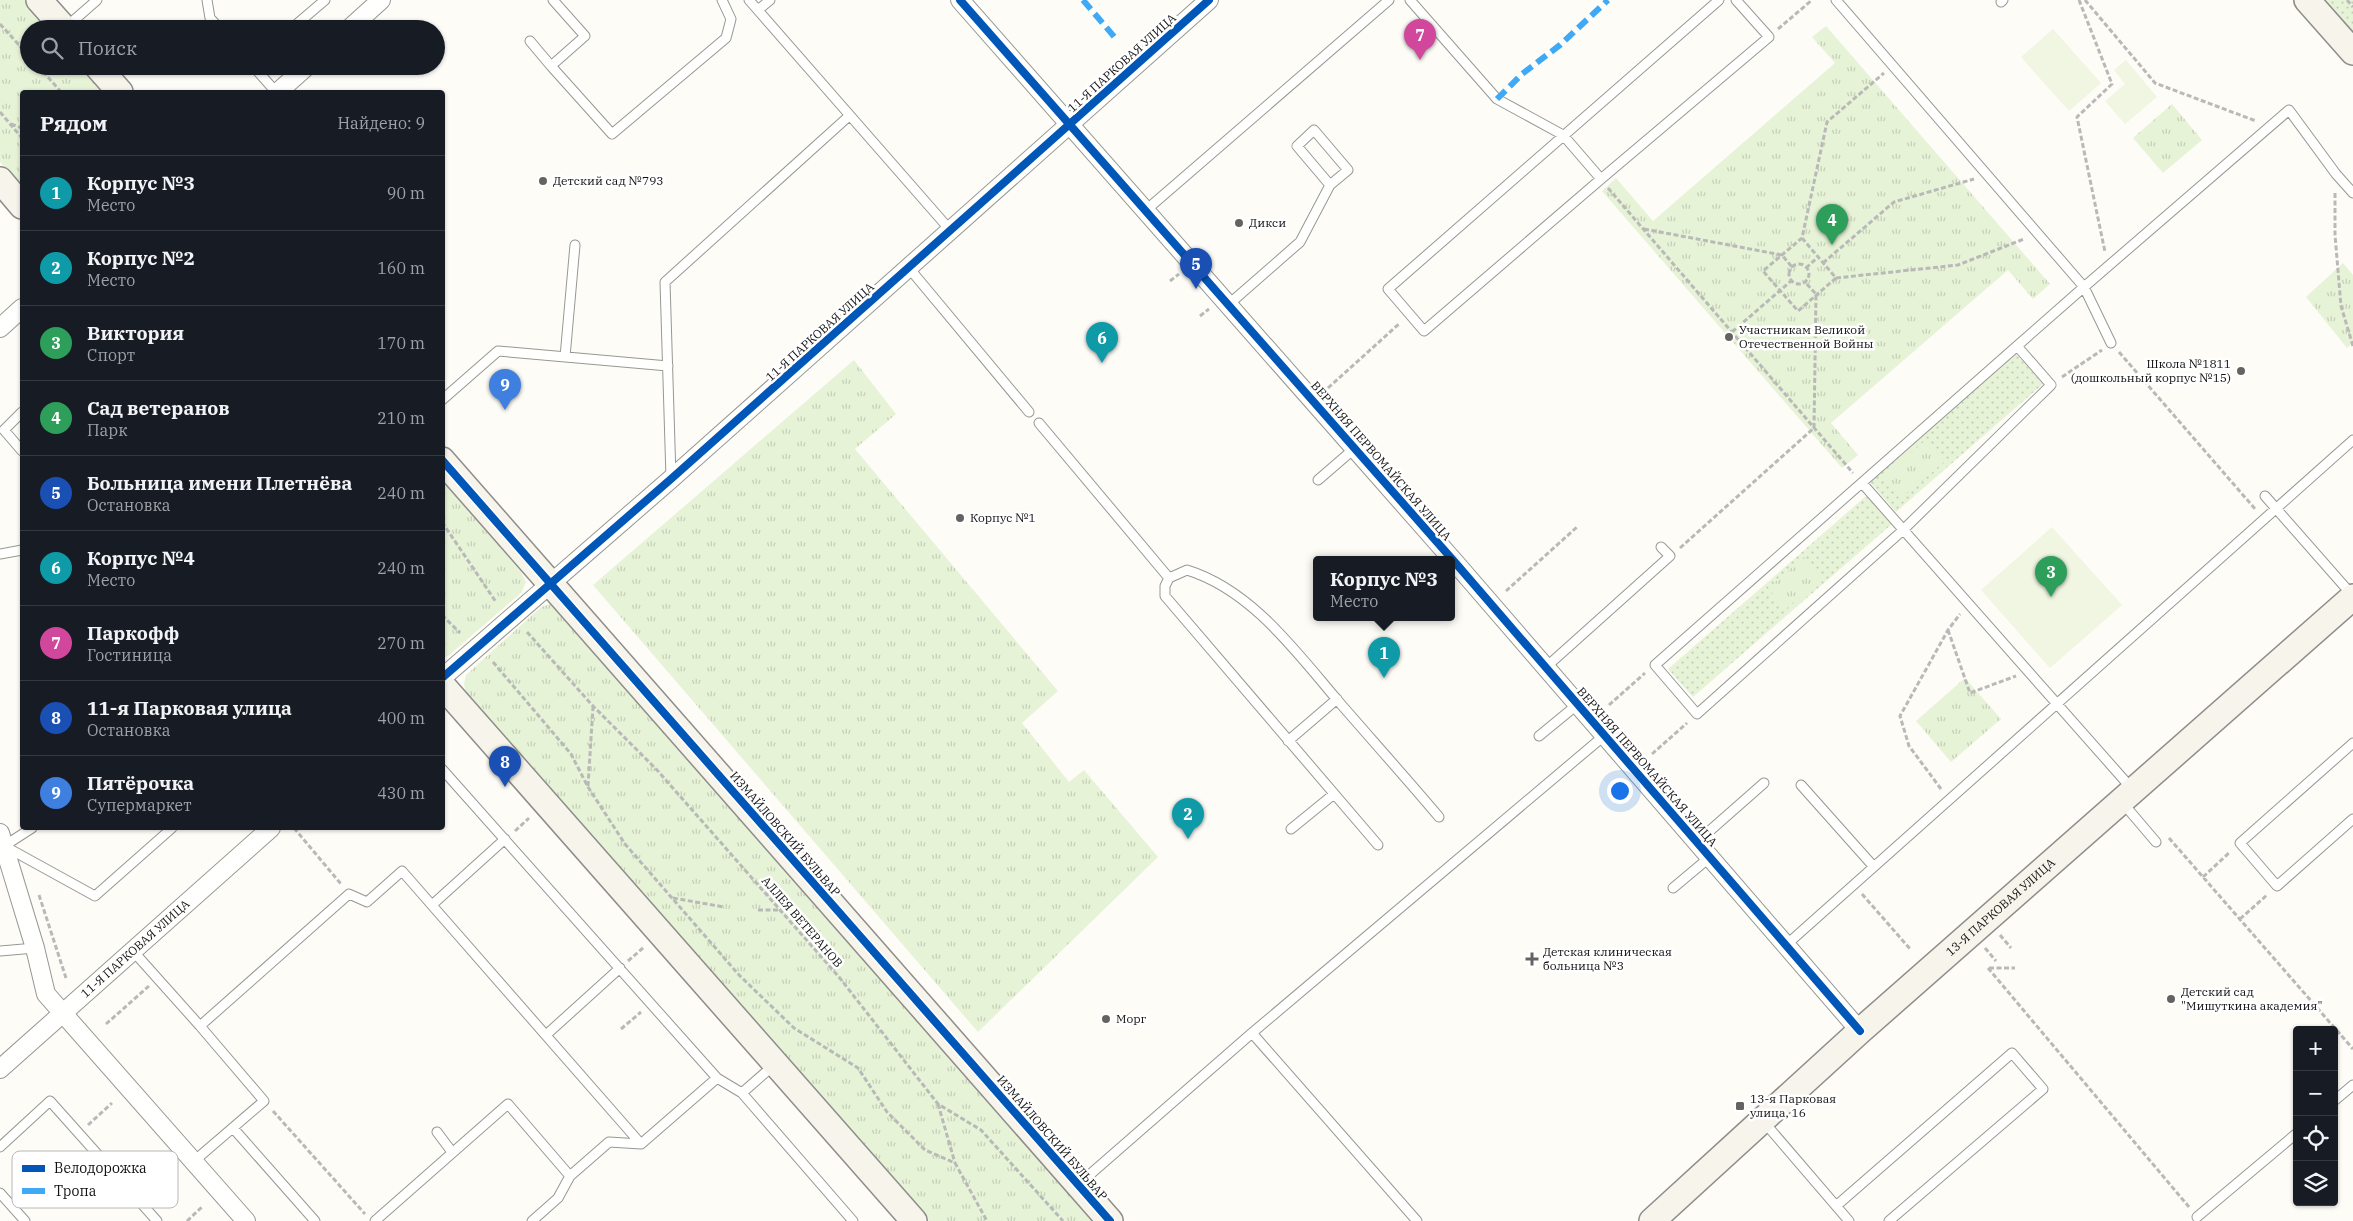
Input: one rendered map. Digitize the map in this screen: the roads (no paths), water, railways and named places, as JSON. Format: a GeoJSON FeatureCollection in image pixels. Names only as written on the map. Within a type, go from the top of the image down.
{"type":"FeatureCollection","features":[{"type":"Feature","properties":{"kind":"street"},"geometry":{"type":"LineString","coordinates":[[39,0],[56,20]]}},
{"type":"Feature","properties":{"kind":"street"},"geometry":{"type":"LineString","coordinates":[[359,20],[381,0]]}},
{"type":"Feature","properties":{"kind":"street","name":"ВЕРХНЯЯ ПЕРВОМАЙСКАЯ УЛИЦА"},"geometry":{"type":"LineString","coordinates":[[960,0],[1448,556]]}},
{"type":"Feature","properties":{"kind":"street","name":"11-Я ПАРКОВАЯ УЛИЦА"},"geometry":{"type":"LineString","coordinates":[[445,675],[671,479],[1209,0]]}},
{"type":"Feature","properties":{"kind":"street"},"geometry":{"type":"LineString","coordinates":[[2307,0],[2353,52]]}},
{"type":"Feature","properties":{"kind":"street"},"geometry":{"type":"LineString","coordinates":[[105,75],[118,90]]}},
{"type":"Feature","properties":{"kind":"street"},"geometry":{"type":"LineString","coordinates":[[279,90],[297,75]]}},
{"type":"Feature","properties":{"kind":"street"},"geometry":{"type":"LineString","coordinates":[[0,180],[20,204]]}},
{"type":"Feature","properties":{"kind":"street"},"geometry":{"type":"LineString","coordinates":[[0,328],[20,310]]}},
{"type":"Feature","properties":{"kind":"street","name":"ИЗМАЙЛОВСКИЙ БУЛЬВАР"},"geometry":{"type":"LineString","coordinates":[[445,463],[1110,1221]]}},
{"type":"Feature","properties":{"kind":"street","name":"ВЕРХНЯЯ ПЕРВОМАЙСКАЯ УЛИЦА"},"geometry":{"type":"LineString","coordinates":[[1455,564],[1710,856],[1860,1032]]}},
{"type":"Feature","properties":{"kind":"street","name":"13-Я ПАРКОВАЯ УЛИЦА"},"geometry":{"type":"LineString","coordinates":[[1652,1221],[1860,1032],[2353,597]]}},
{"type":"Feature","properties":{"kind":"street"},"geometry":{"type":"LineString","coordinates":[[445,688],[914,1221]]}},
{"type":"Feature","properties":{"kind":"street","name":"11-Я ПАРКОВАЯ УЛИЦА"},"geometry":{"type":"LineString","coordinates":[[0,1069],[269,830]]}},
{"type":"Feature","properties":{"kind":"street"},"geometry":{"type":"LineString","coordinates":[[2,840],[35,948],[46,994],[246,1221]]}},
{"type":"Feature","properties":{"kind":"lane"},"geometry":{"type":"LineString","coordinates":[[74,20],[97,0]]}},
{"type":"Feature","properties":{"kind":"lane"},"geometry":{"type":"LineString","coordinates":[[207,0],[212,20]]}},
{"type":"Feature","properties":{"kind":"lane"},"geometry":{"type":"LineString","coordinates":[[302,20],[325,0]]}},
{"type":"Feature","properties":{"kind":"lane"},"geometry":{"type":"LineString","coordinates":[[551,66],[584,36],[553,0]]}},
{"type":"Feature","properties":{"kind":"lane"},"geometry":{"type":"LineString","coordinates":[[530,41],[612,134],[726,38],[731,19],[722,0]]}},
{"type":"Feature","properties":{"kind":"lane"},"geometry":{"type":"LineString","coordinates":[[749,0],[951,231]]}},
{"type":"Feature","properties":{"kind":"lane"},"geometry":{"type":"LineString","coordinates":[[758,10],[770,0]]}},
{"type":"Feature","properties":{"kind":"lane"},"geometry":{"type":"LineString","coordinates":[[1146,210],[1389,0]]}},
{"type":"Feature","properties":{"kind":"lane"},"geometry":{"type":"LineString","coordinates":[[1410,0],[1497,99],[1564,135],[1601,179]]}},
{"type":"Feature","properties":{"kind":"lane"},"geometry":{"type":"LineString","coordinates":[[1719,0],[1388,289],[1424,332],[1769,37],[1736,0]]}},
{"type":"Feature","properties":{"kind":"lane"},"geometry":{"type":"LineString","coordinates":[[1836,0],[2084,288],[2111,343]]}},
{"type":"Feature","properties":{"kind":"lane"},"geometry":{"type":"LineString","coordinates":[[261,75],[275,90]]}},
{"type":"Feature","properties":{"kind":"lane"},"geometry":{"type":"LineString","coordinates":[[2017,346],[2051,385],[1902,531],[1697,714],[1655,664],[2017,346],[2289,110],[2336,174],[2353,193]]}},
{"type":"Feature","properties":{"kind":"lane"},"geometry":{"type":"LineString","coordinates":[[671,479],[665,282],[850,116]]}},
{"type":"Feature","properties":{"kind":"lane"},"geometry":{"type":"LineString","coordinates":[[1228,305],[1300,242],[1330,185],[1348,170],[1314,130],[1297,146],[1330,185]]}},
{"type":"Feature","properties":{"kind":"lane"},"geometry":{"type":"LineString","coordinates":[[565,357],[575,245]]}},
{"type":"Feature","properties":{"kind":"lane"},"geometry":{"type":"LineString","coordinates":[[909,268],[1029,412]]}},
{"type":"Feature","properties":{"kind":"lane"},"geometry":{"type":"LineString","coordinates":[[445,397],[498,351],[668,366]]}},
{"type":"Feature","properties":{"kind":"lane"},"geometry":{"type":"LineString","coordinates":[[20,414],[2,434],[20,449]]}},
{"type":"Feature","properties":{"kind":"lane"},"geometry":{"type":"LineString","coordinates":[[1039,423],[1169,578]]}},
{"type":"Feature","properties":{"kind":"lane"},"geometry":{"type":"LineString","coordinates":[[1786,946],[2353,440]]}},
{"type":"Feature","properties":{"kind":"lane"},"geometry":{"type":"LineString","coordinates":[[1318,480],[1355,448]]}},
{"type":"Feature","properties":{"kind":"lane"},"geometry":{"type":"LineString","coordinates":[[1862,483],[1902,531],[2058,704],[2128,797],[2156,842]]}},
{"type":"Feature","properties":{"kind":"lane"},"geometry":{"type":"LineString","coordinates":[[2265,496],[2353,597]]}},
{"type":"Feature","properties":{"kind":"lane"},"geometry":{"type":"LineString","coordinates":[[1545,668],[1670,556],[1660,547]]}},
{"type":"Feature","properties":{"kind":"lane"},"geometry":{"type":"LineString","coordinates":[[0,554],[20,550]]}},
{"type":"Feature","properties":{"kind":"lane"},"geometry":{"type":"LineString","coordinates":[[1378,845],[1165,596],[1165,586],[1169,578],[1187,570],[1207,576],[1252,607],[1284,638],[1439,817]]}},
{"type":"Feature","properties":{"kind":"lane"},"geometry":{"type":"LineString","coordinates":[[1288,741],[1337,700]]}},
{"type":"Feature","properties":{"kind":"lane"},"geometry":{"type":"LineString","coordinates":[[1539,736],[1578,704]]}},
{"type":"Feature","properties":{"kind":"lane"},"geometry":{"type":"LineString","coordinates":[[1078,1185],[1252,1033],[1605,735]]}},
{"type":"Feature","properties":{"kind":"lane"},"geometry":{"type":"LineString","coordinates":[[2353,743],[2240,843],[2278,886],[2353,819]]}},
{"type":"Feature","properties":{"kind":"lane"},"geometry":{"type":"LineString","coordinates":[[445,772],[718,1078],[742,1094],[854,1221]]}},
{"type":"Feature","properties":{"kind":"lane"},"geometry":{"type":"LineString","coordinates":[[1697,842],[1764,783]]}},
{"type":"Feature","properties":{"kind":"lane"},"geometry":{"type":"LineString","coordinates":[[1802,785],[1874,867]]}},
{"type":"Feature","properties":{"kind":"lane"},"geometry":{"type":"LineString","coordinates":[[1291,829],[1334,794]]}},
{"type":"Feature","properties":{"kind":"lane"},"geometry":{"type":"LineString","coordinates":[[2,840],[27,830]]}},
{"type":"Feature","properties":{"kind":"lane"},"geometry":{"type":"LineString","coordinates":[[2,840],[28,859],[95,896],[170,830]]}},
{"type":"Feature","properties":{"kind":"lane"},"geometry":{"type":"LineString","coordinates":[[432,905],[505,839]]}},
{"type":"Feature","properties":{"kind":"lane"},"geometry":{"type":"LineString","coordinates":[[1673,888],[1710,856]]}},
{"type":"Feature","properties":{"kind":"lane"},"geometry":{"type":"LineString","coordinates":[[200,1026],[349,894],[367,902],[402,871],[641,1144]]}},
{"type":"Feature","properties":{"kind":"lane"},"geometry":{"type":"LineString","coordinates":[[0,951],[35,948]]}},
{"type":"Feature","properties":{"kind":"lane"},"geometry":{"type":"LineString","coordinates":[[132,951],[200,1026],[264,1101],[193,1162]]}},
{"type":"Feature","properties":{"kind":"lane"},"geometry":{"type":"LineString","coordinates":[[546,1035],[620,968]]}},
{"type":"Feature","properties":{"kind":"lane"},"geometry":{"type":"LineString","coordinates":[[1252,1033],[1417,1221]]}},
{"type":"Feature","properties":{"kind":"lane"},"geometry":{"type":"LineString","coordinates":[[1836,1206],[2012,1053],[2042,1089],[1889,1221]]}},
{"type":"Feature","properties":{"kind":"lane"},"geometry":{"type":"LineString","coordinates":[[742,1094],[776,1063]]}},
{"type":"Feature","properties":{"kind":"lane"},"geometry":{"type":"LineString","coordinates":[[532,1221],[558,1198],[570,1176],[609,1142],[641,1144],[718,1078]]}},
{"type":"Feature","properties":{"kind":"lane"},"geometry":{"type":"LineString","coordinates":[[2338,1098],[2353,1086]]}},
{"type":"Feature","properties":{"kind":"lane"},"geometry":{"type":"LineString","coordinates":[[0,1146],[50,1102],[94,1151]]}},
{"type":"Feature","properties":{"kind":"lane"},"geometry":{"type":"LineString","coordinates":[[373,1221],[508,1104],[570,1176]]}},
{"type":"Feature","properties":{"kind":"lane"},"geometry":{"type":"LineString","coordinates":[[1762,1120],[1850,1221]]}},
{"type":"Feature","properties":{"kind":"lane"},"geometry":{"type":"LineString","coordinates":[[233,1128],[315,1221]]}},
{"type":"Feature","properties":{"kind":"lane"},"geometry":{"type":"LineString","coordinates":[[437,1132],[452,1152]]}},
{"type":"Feature","properties":{"kind":"lane"},"geometry":{"type":"LineString","coordinates":[[2197,1217],[2293,1136]]}},
{"type":"Feature","properties":{"kind":"lane"},"geometry":{"type":"LineString","coordinates":[[0,1193],[12,1206]]}},
{"type":"Feature","properties":{"kind":"lane"},"geometry":{"type":"LineString","coordinates":[[14,1208],[26,1221]]}},
{"type":"Feature","properties":{"kind":"lane"},"geometry":{"type":"LineString","coordinates":[[145,1208],[157,1221]]}},
{"type":"Feature","properties":{"kind":"place","name":"Паркофф"},"geometry":{"type":"Point","coordinates":[1420,60]}},
{"type":"Feature","properties":{"kind":"place","name":"Детский сад №793"},"geometry":{"type":"Point","coordinates":[543,181]}},
{"type":"Feature","properties":{"kind":"place","name":"Дикси"},"geometry":{"type":"Point","coordinates":[1239,223]}},
{"type":"Feature","properties":{"kind":"place","name":"Сад ветеранов"},"geometry":{"type":"Point","coordinates":[1832,245]}},
{"type":"Feature","properties":{"kind":"place","name":"Больница имени Плетнёва"},"geometry":{"type":"Point","coordinates":[1196,289]}},
{"type":"Feature","properties":{"kind":"place","name":"Участникам Великой Отечественной Войны"},"geometry":{"type":"Point","coordinates":[1729,337]}},
{"type":"Feature","properties":{"kind":"place","name":"Корпус №4"},"geometry":{"type":"Point","coordinates":[1102,363]}},
{"type":"Feature","properties":{"kind":"place","name":"Школа №1811 (дошкольный корпус №15)"},"geometry":{"type":"Point","coordinates":[2241,371]}},
{"type":"Feature","properties":{"kind":"place","name":"Пятёрочка"},"geometry":{"type":"Point","coordinates":[505,410]}},
{"type":"Feature","properties":{"kind":"place","name":"Корпус №1"},"geometry":{"type":"Point","coordinates":[960,518]}},
{"type":"Feature","properties":{"kind":"place","name":"Виктория"},"geometry":{"type":"Point","coordinates":[2051,597]}},
{"type":"Feature","properties":{"kind":"place","name":"Корпус №3"},"geometry":{"type":"Point","coordinates":[1384,678]}},
{"type":"Feature","properties":{"kind":"place","name":"11-я Парковая улица"},"geometry":{"type":"Point","coordinates":[505,787]}},
{"type":"Feature","properties":{"kind":"place","name":"Корпус №2"},"geometry":{"type":"Point","coordinates":[1188,839]}},
{"type":"Feature","properties":{"kind":"place","name":"Детская клиническая больница №3"},"geometry":{"type":"Point","coordinates":[1532,959]}},
{"type":"Feature","properties":{"kind":"place","name":"Детский сад \"Мишуткина академия\""},"geometry":{"type":"Point","coordinates":[2171,999]}},
{"type":"Feature","properties":{"kind":"place","name":"Морг"},"geometry":{"type":"Point","coordinates":[1106,1019]}},
{"type":"Feature","properties":{"kind":"place","name":"13-я Парковая улица, 16"},"geometry":{"type":"Point","coordinates":[1740,1106]}}]}
